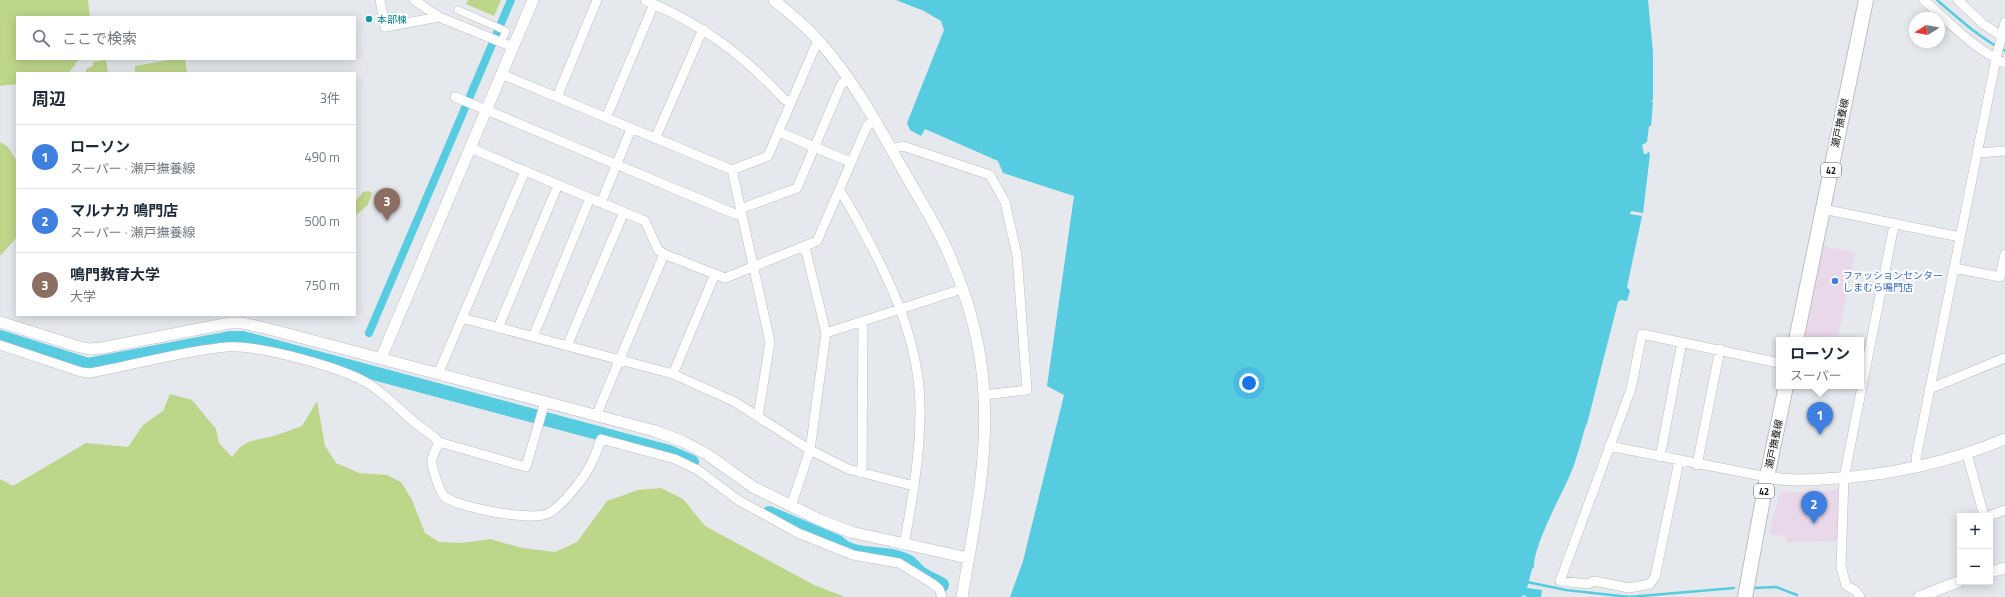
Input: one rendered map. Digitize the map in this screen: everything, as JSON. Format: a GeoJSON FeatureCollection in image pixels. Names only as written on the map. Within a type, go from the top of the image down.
{"type":"FeatureCollection","features":[{"type":"Feature","properties":{"kind":"main road","name":"瀬戸撫養線"},"geometry":{"type":"LineString","coordinates":[[1797,337],[1866,0]]}},
{"type":"Feature","properties":{"kind":"main road","name":"瀬戸撫養線"},"geometry":{"type":"LineString","coordinates":[[1745,597],[1767,477],[1785,389]]}},
{"type":"Feature","properties":{"kind":"street"},"geometry":{"type":"LineString","coordinates":[[380,0],[385,27],[439,17]]}},
{"type":"Feature","properties":{"kind":"street"},"geometry":{"type":"LineString","coordinates":[[414,0],[439,17],[513,46]]}},
{"type":"Feature","properties":{"kind":"street"},"geometry":{"type":"LineString","coordinates":[[381,358],[470,148],[481,108],[501,74],[532,0]]}},
{"type":"Feature","properties":{"kind":"street"},"geometry":{"type":"LineString","coordinates":[[557,97],[597,0]]}},
{"type":"Feature","properties":{"kind":"street"},"geometry":{"type":"LineString","coordinates":[[644,0],[683,17],[703,29],[748,62],[784,99],[790,103]]}},
{"type":"Feature","properties":{"kind":"street"},"geometry":{"type":"LineString","coordinates":[[774,0],[818,40],[848,78],[875,119],[948,251],[962,289],[979,354],[984,395],[985,424],[981,478],[963,594]]}},
{"type":"Feature","properties":{"kind":"street"},"geometry":{"type":"LineString","coordinates":[[1924,0],[1960,33],[1997,56],[2005,63]]}},
{"type":"Feature","properties":{"kind":"street"},"geometry":{"type":"LineString","coordinates":[[1958,0],[1983,24],[2002,38]]}},
{"type":"Feature","properties":{"kind":"street"},"geometry":{"type":"LineString","coordinates":[[606,118],[654,4]]}},
{"type":"Feature","properties":{"kind":"street"},"geometry":{"type":"LineString","coordinates":[[458,10],[506,31],[500,42]]}},
{"type":"Feature","properties":{"kind":"street"},"geometry":{"type":"LineString","coordinates":[[1918,467],[1916,458],[1929,389],[2005,22]]}},
{"type":"Feature","properties":{"kind":"street"},"geometry":{"type":"LineString","coordinates":[[655,139],[703,29]]}},
{"type":"Feature","properties":{"kind":"street"},"geometry":{"type":"LineString","coordinates":[[501,74],[732,170],[768,156],[818,40]]}},
{"type":"Feature","properties":{"kind":"street"},"geometry":{"type":"LineString","coordinates":[[458,98],[735,214],[797,188],[841,85],[848,78]]}},
{"type":"Feature","properties":{"kind":"street"},"geometry":{"type":"LineString","coordinates":[[470,148],[645,221],[658,250],[664,254],[725,278],[817,241],[850,162],[867,126],[875,119]]}},
{"type":"Feature","properties":{"kind":"street"},"geometry":{"type":"LineString","coordinates":[[601,203],[631,129]]}},
{"type":"Feature","properties":{"kind":"street"},"geometry":{"type":"LineString","coordinates":[[779,132],[850,162]]}},
{"type":"Feature","properties":{"kind":"street"},"geometry":{"type":"LineString","coordinates":[[891,149],[903,146],[990,175],[1005,202],[1017,255],[1027,390],[984,395]]}},
{"type":"Feature","properties":{"kind":"street"},"geometry":{"type":"LineString","coordinates":[[1978,153],[2005,150]]}},
{"type":"Feature","properties":{"kind":"street"},"geometry":{"type":"LineString","coordinates":[[732,170],[770,342],[758,416]]}},
{"type":"Feature","properties":{"kind":"street"},"geometry":{"type":"LineString","coordinates":[[438,374],[525,171]]}},
{"type":"Feature","properties":{"kind":"street"},"geometry":{"type":"LineString","coordinates":[[498,328],[558,185]]}},
{"type":"Feature","properties":{"kind":"street"},"geometry":{"type":"LineString","coordinates":[[839,190],[874,251],[901,310],[912,346],[918,376],[920,411],[918,450],[914,486],[904,545]]}},
{"type":"Feature","properties":{"kind":"street"},"geometry":{"type":"LineString","coordinates":[[533,337],[590,198]]}},
{"type":"Feature","properties":{"kind":"street"},"geometry":{"type":"LineString","coordinates":[[1823,209],[1894,225],[1960,237]]}},
{"type":"Feature","properties":{"kind":"street"},"geometry":{"type":"LineString","coordinates":[[567,346],[624,212]]}},
{"type":"Feature","properties":{"kind":"street"},"geometry":{"type":"LineString","coordinates":[[1864,377],[1894,225]]}},
{"type":"Feature","properties":{"kind":"street"},"geometry":{"type":"LineString","coordinates":[[791,506],[810,450],[826,333],[804,247]]}},
{"type":"Feature","properties":{"kind":"street"},"geometry":{"type":"LineString","coordinates":[[596,416],[618,360],[664,254]]}},
{"type":"Feature","properties":{"kind":"street"},"geometry":{"type":"LineString","coordinates":[[1954,268],[2003,278],[2005,254]]}},
{"type":"Feature","properties":{"kind":"street"},"geometry":{"type":"LineString","coordinates":[[673,374],[715,274]]}},
{"type":"Feature","properties":{"kind":"street"},"geometry":{"type":"LineString","coordinates":[[826,333],[901,310],[962,289]]}},
{"type":"Feature","properties":{"kind":"street"},"geometry":{"type":"LineString","coordinates":[[462,318],[673,374],[735,402],[810,450],[848,469],[914,486]]}},
{"type":"Feature","properties":{"kind":"street"},"geometry":{"type":"LineString","coordinates":[[0,322],[89,349],[102,348],[230,323],[242,323],[381,358],[655,432],[684,442],[708,454],[754,487],[820,520],[851,532],[968,558]]}},
{"type":"Feature","properties":{"kind":"street"},"geometry":{"type":"LineString","coordinates":[[862,473],[863,322]]}},
{"type":"Feature","properties":{"kind":"street"},"geometry":{"type":"LineString","coordinates":[[1679,461],[1655,577],[1650,584],[1629,588],[1594,581],[1588,584],[1560,581],[1631,389],[1642,334],[1720,349],[1776,362]]}},
{"type":"Feature","properties":{"kind":"street"},"geometry":{"type":"LineString","coordinates":[[1660,457],[1682,342]]}},
{"type":"Feature","properties":{"kind":"street"},"geometry":{"type":"LineString","coordinates":[[0,345],[81,372],[90,373],[168,356],[227,347],[248,347],[318,364],[348,374],[370,385],[439,442],[526,467],[545,402]]}},
{"type":"Feature","properties":{"kind":"street"},"geometry":{"type":"LineString","coordinates":[[1697,465],[1720,349]]}},
{"type":"Feature","properties":{"kind":"street"},"geometry":{"type":"LineString","coordinates":[[1929,389],[2005,358]]}},
{"type":"Feature","properties":{"kind":"street"},"geometry":{"type":"LineString","coordinates":[[1860,597],[1856,591],[1846,585],[1841,566],[1844,478],[1862,389]]}},
{"type":"Feature","properties":{"kind":"street"},"geometry":{"type":"LineString","coordinates":[[439,442],[432,460],[439,488],[444,496],[468,506],[490,512],[542,516],[550,513],[562,501],[592,463],[601,439],[675,459],[698,470],[738,500],[798,533],[852,556],[900,563],[933,584],[939,589],[942,597],[947,597]]}},
{"type":"Feature","properties":{"kind":"street"},"geometry":{"type":"LineString","coordinates":[[1609,446],[1697,465],[1783,481],[1889,474],[1967,454],[2005,439]]}},
{"type":"Feature","properties":{"kind":"street"},"geometry":{"type":"LineString","coordinates":[[1967,454],[1983,513]]}},
{"type":"Feature","properties":{"kind":"street"},"geometry":{"type":"LineString","coordinates":[[1993,514],[2005,510]]}},
{"type":"Feature","properties":{"kind":"street"},"geometry":{"type":"LineString","coordinates":[[1993,571],[2005,568]]}},
{"type":"Feature","properties":{"kind":"street"},"geometry":{"type":"LineString","coordinates":[[1919,597],[1957,582]]}},
{"type":"Feature","properties":{"kind":"shaded area"},"geometry":{"type":"Polygon","coordinates":[[[1823,246],[1855,253],[1838,337],[1804,337],[1823,246]]]}},
{"type":"Feature","properties":{"kind":"shaded area"},"geometry":{"type":"Polygon","coordinates":[[[1838,490],[1839,541],[1787,542],[1786,536],[1769,534],[1780,493],[1838,490]]]}},
{"type":"Feature","properties":{"kind":"green space"},"geometry":{"type":"Polygon","coordinates":[[[0,0],[88,0],[90,16],[16,16],[16,60],[78,60],[70,72],[16,72],[16,84],[0,86],[0,0]]]}},
{"type":"Feature","properties":{"kind":"green space"},"geometry":{"type":"Polygon","coordinates":[[[468,0],[501,0],[494,16],[466,4],[468,0]]]}},
{"type":"Feature","properties":{"kind":"green space"},"geometry":{"type":"Polygon","coordinates":[[[106,60],[108,72],[86,72],[86,69],[93,66],[93,62],[106,60]]]}},
{"type":"Feature","properties":{"kind":"green space"},"geometry":{"type":"Polygon","coordinates":[[[168,60],[185,60],[187,72],[135,72],[135,66],[168,60]]]}},
{"type":"Feature","properties":{"kind":"green space"},"geometry":{"type":"Polygon","coordinates":[[[0,142],[7,146],[16,160],[16,238],[0,256],[0,142]]]}},
{"type":"Feature","properties":{"kind":"green space"},"geometry":{"type":"Polygon","coordinates":[[[369,191],[372,193],[368,205],[356,215],[356,201],[363,192],[369,191]]]}},
{"type":"Feature","properties":{"kind":"green space"},"geometry":{"type":"Polygon","coordinates":[[[170,394],[192,400],[216,429],[219,443],[232,457],[240,447],[251,441],[274,436],[302,426],[317,401],[325,446],[336,463],[359,473],[387,475],[401,482],[412,500],[425,533],[439,542],[462,543],[490,539],[522,548],[555,552],[577,542],[607,501],[638,490],[661,488],[683,499],[705,526],[814,585],[845,597],[0,597],[0,479],[13,486],[86,443],[128,447],[143,425],[163,411],[170,394]]]}},
{"type":"Feature","properties":{"kind":"water"},"geometry":{"type":"Polygon","coordinates":[[[896,0],[1648,0],[1653,51],[1653,100],[1651,100],[1653,102],[1651,126],[1649,126],[1647,142],[1642,145],[1644,154],[1647,154],[1648,151],[1650,154],[1643,213],[1631,211],[1630,214],[1642,216],[1627,287],[1630,291],[1627,301],[1621,300],[1618,302],[1587,424],[1577,456],[1538,546],[1534,567],[1532,569],[1527,588],[1542,590],[1541,597],[1526,597],[1524,595],[1521,597],[1010,597],[1023,561],[1064,395],[1047,386],[1074,196],[1003,173],[998,161],[925,129],[921,136],[910,130],[907,123],[944,30],[941,21],[924,11],[896,0]]]}},
{"type":"Feature","properties":{"kind":"waterway"},"geometry":{"type":"LineString","coordinates":[[369,333],[511,0]]}},
{"type":"Feature","properties":{"kind":"waterway"},"geometry":{"type":"LineString","coordinates":[[1937,0],[1978,34],[2005,51]]}},
{"type":"Feature","properties":{"kind":"waterway"},"geometry":{"type":"LineString","coordinates":[[0,337],[88,365],[231,338],[243,338],[669,452],[692,462]]}},
{"type":"Feature","properties":{"kind":"waterway"},"geometry":{"type":"LineString","coordinates":[[769,513],[838,542],[853,551],[901,558],[909,562],[924,575],[942,585]]}},
{"type":"Feature","properties":{"kind":"waterway"},"geometry":{"type":"LineString","coordinates":[[1527,582],[1566,590],[1629,597],[1734,588]]}},
{"type":"Feature","properties":{"kind":"waterway"},"geometry":{"type":"LineString","coordinates":[[1753,588],[1776,587],[1797,595]]}},
{"type":"Feature","properties":{"kind":"place","name":"本部棟"},"geometry":{"type":"Point","coordinates":[369,19]}},
{"type":"Feature","properties":{"kind":"place","name":"鳴門教育大学"},"geometry":{"type":"Point","coordinates":[387,221]}},
{"type":"Feature","properties":{"kind":"place","name":"ファッションセンター しまむら鳴門店"},"geometry":{"type":"Point","coordinates":[1835,281]}},
{"type":"Feature","properties":{"kind":"place","name":"ローソン"},"geometry":{"type":"Point","coordinates":[1820,435]}},
{"type":"Feature","properties":{"kind":"place","name":"マルナカ 鳴門店"},"geometry":{"type":"Point","coordinates":[1814,524]}}]}
